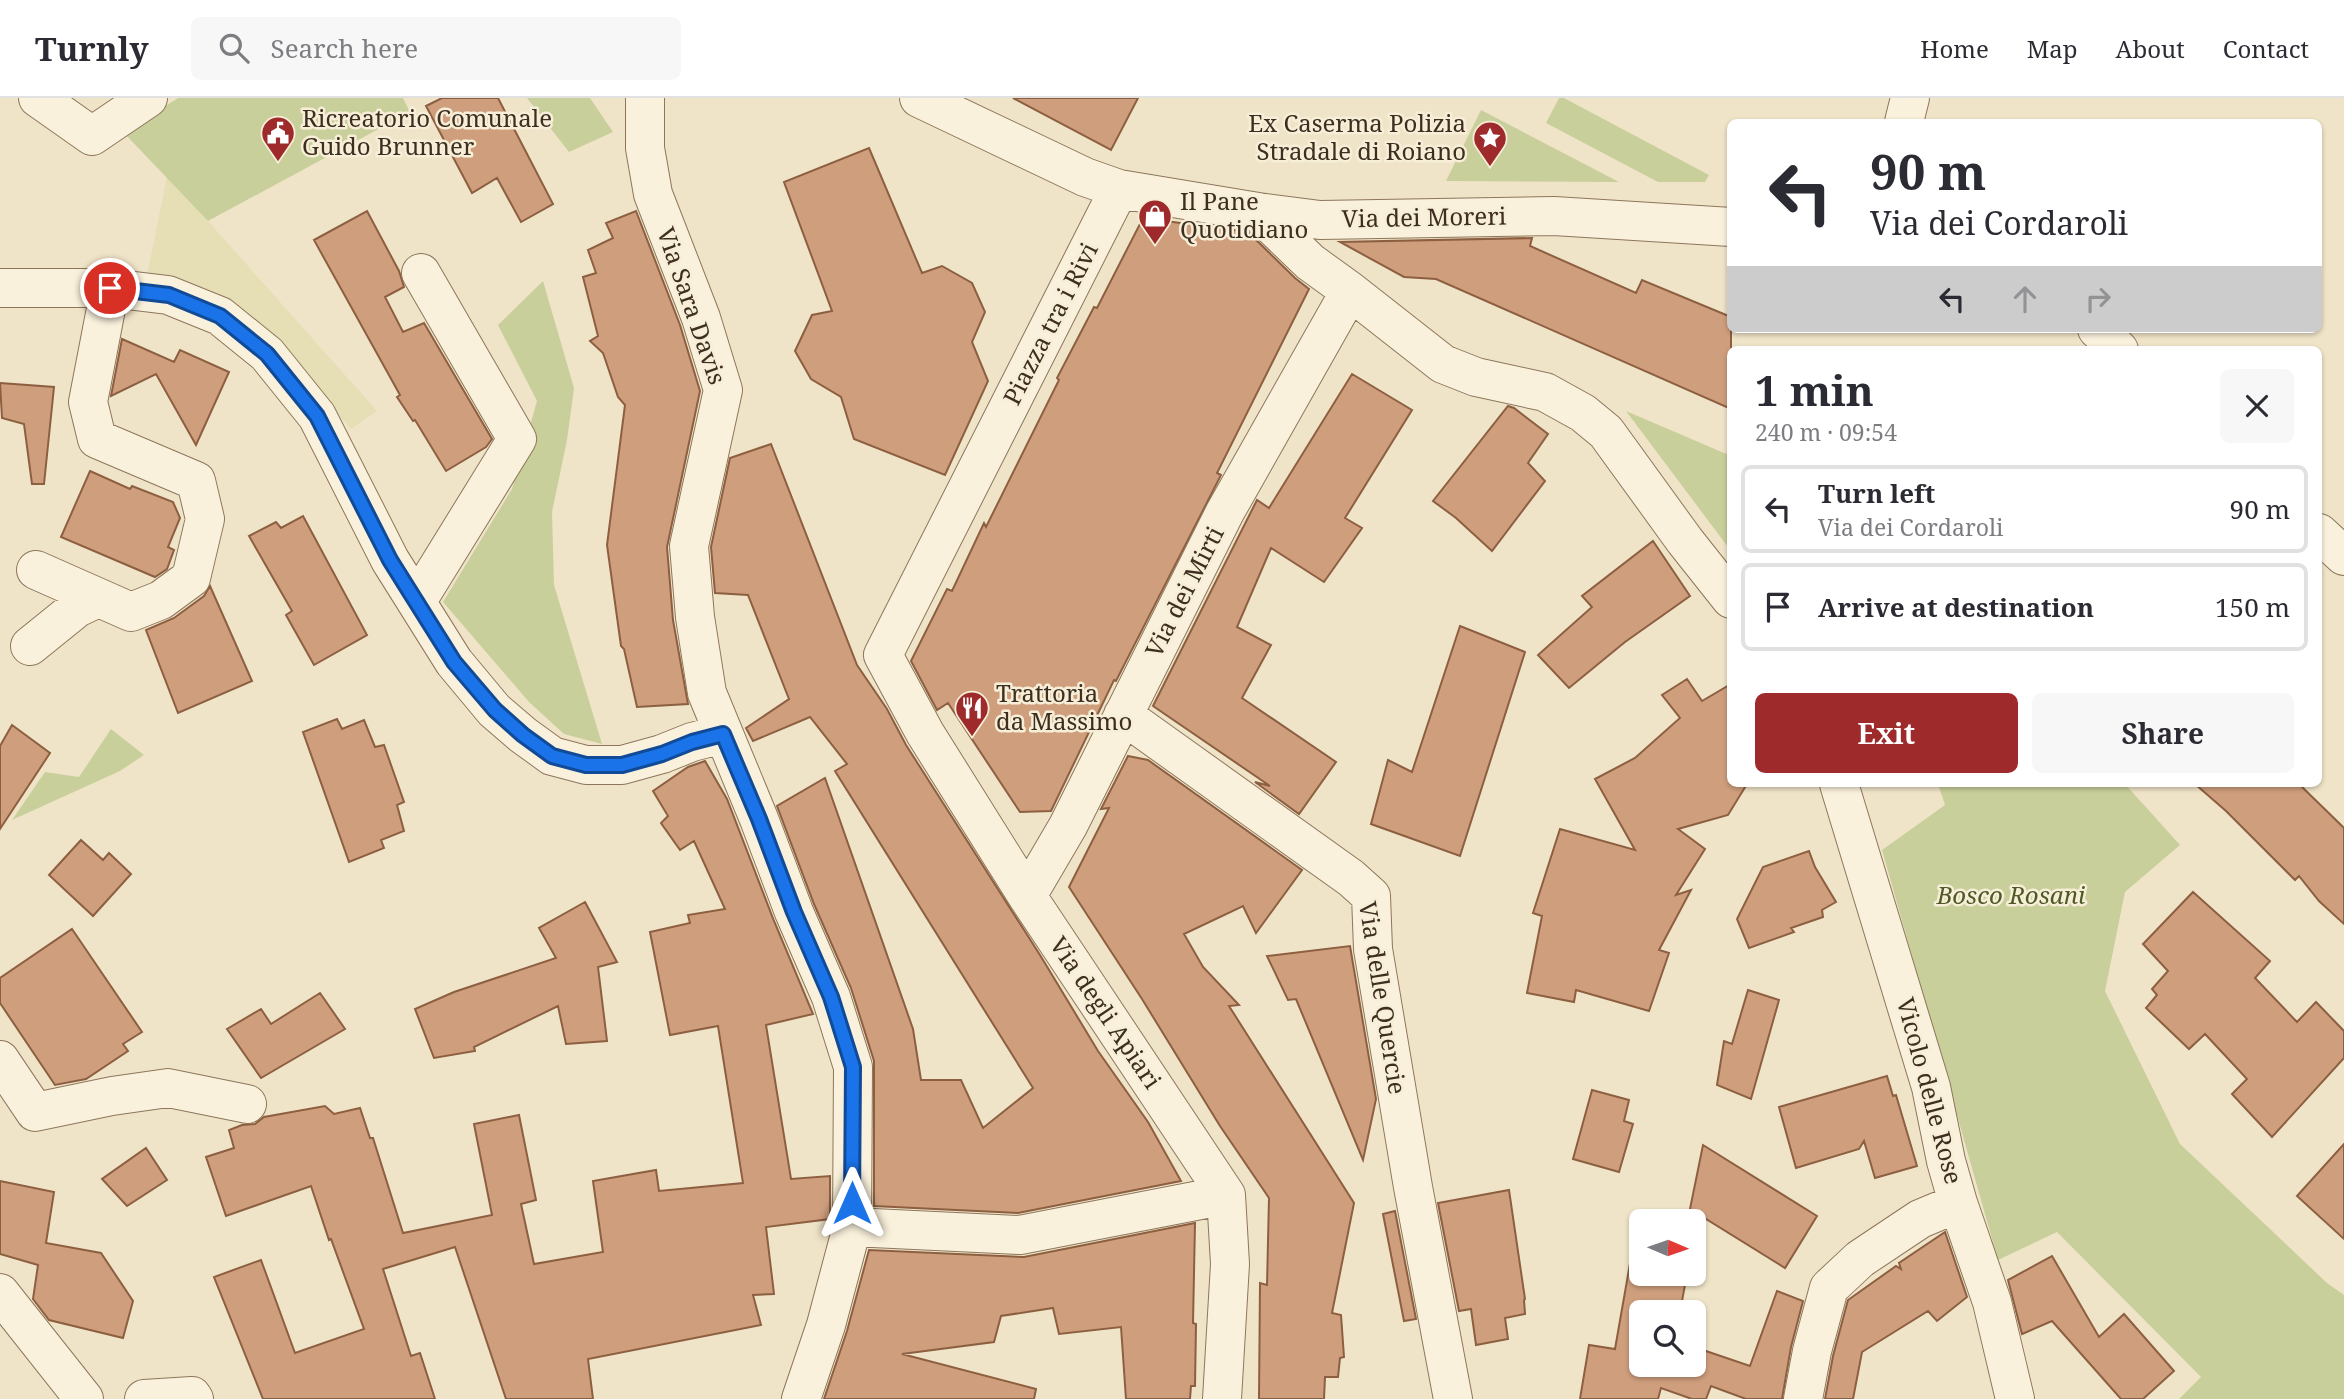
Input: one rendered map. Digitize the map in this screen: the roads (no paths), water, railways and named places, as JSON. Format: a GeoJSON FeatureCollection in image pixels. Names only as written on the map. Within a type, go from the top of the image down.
{"type":"FeatureCollection","features":[{"type":"Feature","properties":{"kind":"street"},"geometry":{"type":"LineString","coordinates":[[38,98],[92,136],[148,98]]}},
{"type":"Feature","properties":{"kind":"street","name":"Via Sara Davis"},"geometry":{"type":"LineString","coordinates":[[646,98],[645,148],[653,194],[701,318],[723,390],[689,546],[695,617],[707,693],[794,912],[831,997],[853,1067],[852,1227],[826,1325],[801,1399]]}},
{"type":"Feature","properties":{"kind":"street"},"geometry":{"type":"LineString","coordinates":[[919,98],[992,135],[1085,177],[1119,189]]}},
{"type":"Feature","properties":{"kind":"street"},"geometry":{"type":"LineString","coordinates":[[1905,119],[1910,98]]}},
{"type":"Feature","properties":{"kind":"street","name":"Via dei Moreri"},"geometry":{"type":"LineString","coordinates":[[1119,189],[1320,220],[1555,216],[1727,227]]}},
{"type":"Feature","properties":{"kind":"street","name":"Piazza tra i Rivi"},"geometry":{"type":"LineString","coordinates":[[883,655],[1119,189]]}},
{"type":"Feature","properties":{"kind":"street"},"geometry":{"type":"LineString","coordinates":[[1258,212],[1310,262],[1443,364],[1476,377],[1545,393],[1584,413],[1606,432],[1727,594]]}},
{"type":"Feature","properties":{"kind":"street"},"geometry":{"type":"LineString","coordinates":[[417,601],[517,439],[421,273]]}},
{"type":"Feature","properties":{"kind":"street"},"geometry":{"type":"LineString","coordinates":[[0,288],[110,288],[169,295],[220,316],[267,354],[317,416],[390,560],[454,662],[495,710],[552,756],[586,765],[622,765],[723,734]]}},
{"type":"Feature","properties":{"kind":"street"},"geometry":{"type":"LineString","coordinates":[[36,570],[131,612],[161,600],[191,578],[205,519],[196,481],[97,439],[88,402],[110,288]]}},
{"type":"Feature","properties":{"kind":"street","name":"Via dei Mirti"},"geometry":{"type":"LineString","coordinates":[[1027,896],[1068,826],[1225,512],[1350,291]]}},
{"type":"Feature","properties":{"kind":"street"},"geometry":{"type":"LineString","coordinates":[[2100,333],[2115,346]]}},
{"type":"Feature","properties":{"kind":"street"},"geometry":{"type":"LineString","coordinates":[[2322,536],[2344,556]]}},
{"type":"Feature","properties":{"kind":"street"},"geometry":{"type":"LineString","coordinates":[[30,646],[77,608],[98,598]]}},
{"type":"Feature","properties":{"kind":"street","name":"Via degli Apiari"},"geometry":{"type":"LineString","coordinates":[[883,655],[925,733],[1027,896],[1226,1195]]}},
{"type":"Feature","properties":{"kind":"street","name":"Via delle Quercie"},"geometry":{"type":"LineString","coordinates":[[1123,715],[1351,878],[1371,896],[1373,949],[1413,1187],[1453,1399]]}},
{"type":"Feature","properties":{"kind":"street","name":"Vicolo delle Rose"},"geometry":{"type":"LineString","coordinates":[[1840,787],[1931,1087],[1946,1161],[1992,1302],[2015,1399]]}},
{"type":"Feature","properties":{"kind":"street"},"geometry":{"type":"LineString","coordinates":[[0,1060],[36,1112],[112,1096],[169,1088],[247,1104]]}},
{"type":"Feature","properties":{"kind":"street"},"geometry":{"type":"LineString","coordinates":[[852,1227],[1020,1236],[1226,1195],[1230,1264],[1222,1399]]}},
{"type":"Feature","properties":{"kind":"street"},"geometry":{"type":"LineString","coordinates":[[1803,1399],[1812,1351],[1829,1288],[1860,1259],[1920,1219],[1958,1203]]}},
{"type":"Feature","properties":{"kind":"street"},"geometry":{"type":"LineString","coordinates":[[0,1293],[85,1399]]}},
{"type":"Feature","properties":{"kind":"street"},"geometry":{"type":"LineString","coordinates":[[144,1399],[192,1396],[194,1399]]}},
{"type":"Feature","properties":{"kind":"place","name":"Ricreatorio Comunale Guido Brunner"},"geometry":{"type":"Point","coordinates":[278,163]}},
{"type":"Feature","properties":{"kind":"place","name":"Ex Caserma Polizia Stradale di Roiano"},"geometry":{"type":"Point","coordinates":[1490,168]}},
{"type":"Feature","properties":{"kind":"place","name":"Il Pane Quotidiano"},"geometry":{"type":"Point","coordinates":[1155,246]}},
{"type":"Feature","properties":{"kind":"place","name":"Trattoria da Massimo"},"geometry":{"type":"Point","coordinates":[972,738]}},
{"type":"Feature","properties":{"kind":"park label","name":"Bosco Rosani"},"geometry":{"type":"Point","coordinates":[2011,896]}}]}
